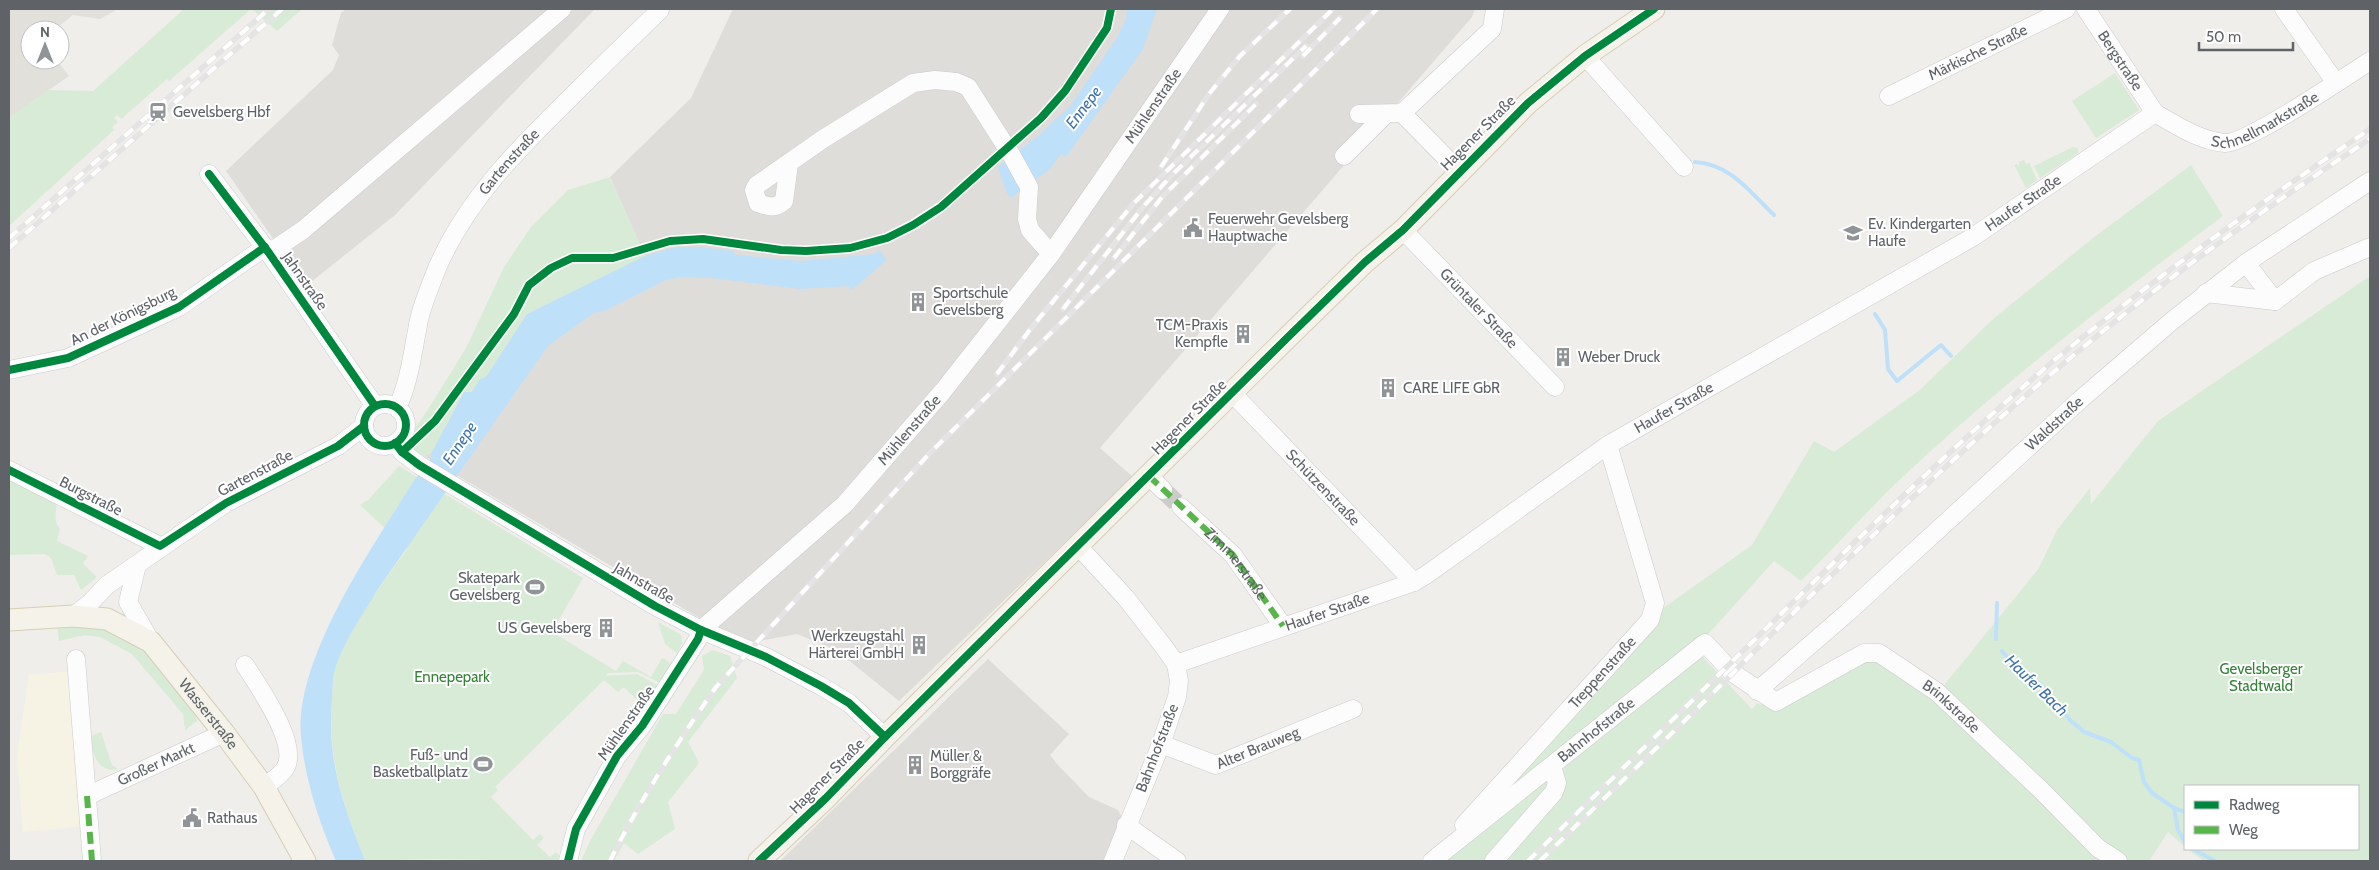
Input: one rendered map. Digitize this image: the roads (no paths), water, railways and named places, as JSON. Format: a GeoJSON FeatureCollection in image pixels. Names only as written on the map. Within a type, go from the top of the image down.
{"type":"FeatureCollection","features":[{"type":"Feature","properties":{"kind":"main road","name":"Hagener Straße"},"geometry":{"type":"LineString","coordinates":[[759,861],[826,798],[1078,546],[1156,483],[1232,393],[1358,269],[1403,230],[1528,103],[1585,56],[1654,9]]}},
{"type":"Feature","properties":{"kind":"main road"},"geometry":{"type":"LineString","coordinates":[[9,620],[73,616]]}},
{"type":"Feature","properties":{"kind":"main road","name":"Wasserstraße"},"geometry":{"type":"LineString","coordinates":[[73,616],[107,619],[151,642],[224,733],[264,787],[305,861]]}},
{"type":"Feature","properties":{"kind":"street","name":"Jahnstraße"},"geometry":{"type":"LineString","coordinates":[[267,250],[310,224],[562,9]]}},
{"type":"Feature","properties":{"kind":"street","name":"Mühlenstraße"},"geometry":{"type":"LineString","coordinates":[[568,861],[576,829],[617,756],[647,718],[698,639],[701,630],[844,504],[943,392],[1051,254],[1220,9]]}},
{"type":"Feature","properties":{"kind":"street"},"geometry":{"type":"LineString","coordinates":[[1344,156],[1492,29],[1495,9]]}},
{"type":"Feature","properties":{"kind":"street","name":"Märkische Straße"},"geometry":{"type":"LineString","coordinates":[[1889,96],[2066,9]]}},
{"type":"Feature","properties":{"kind":"street"},"geometry":{"type":"LineString","coordinates":[[2284,9],[2336,83]]}},
{"type":"Feature","properties":{"kind":"street","name":"Gartenstraße"},"geometry":{"type":"LineString","coordinates":[[397,408],[403,396],[420,317],[428,291],[451,240],[466,216],[489,182],[515,152],[660,10]]}},
{"type":"Feature","properties":{"kind":"street","name":"Bergstraße"},"geometry":{"type":"LineString","coordinates":[[2089,10],[2155,113]]}},
{"type":"Feature","properties":{"kind":"street"},"geometry":{"type":"LineString","coordinates":[[1585,56],[1684,168]]}},
{"type":"Feature","properties":{"kind":"street","name":"Schnellmarkstraße"},"geometry":{"type":"LineString","coordinates":[[2155,113],[2193,134],[2226,143],[2253,133],[2370,61]]}},
{"type":"Feature","properties":{"kind":"street"},"geometry":{"type":"LineString","coordinates":[[790,164],[824,139],[913,83],[935,80],[956,82],[968,88],[1012,156],[1029,187],[1027,219],[1030,230],[1051,254]]}},
{"type":"Feature","properties":{"kind":"street"},"geometry":{"type":"LineString","coordinates":[[1359,114],[1394,113],[1459,171]]}},
{"type":"Feature","properties":{"kind":"street","name":"Haufer Straße"},"geometry":{"type":"LineString","coordinates":[[1176,664],[1414,582],[1441,567],[1608,445],[1973,237],[2155,113]]}},
{"type":"Feature","properties":{"kind":"street","name":"Jahnstraße"},"geometry":{"type":"LineString","coordinates":[[209,174],[267,250],[375,406]]}},
{"type":"Feature","properties":{"kind":"street","name":"Waldstraße"},"geometry":{"type":"LineString","coordinates":[[1757,691],[1847,613],[2081,399],[2206,293],[2246,263],[2370,181]]}},
{"type":"Feature","properties":{"kind":"street","name":"Grüntaler Straße"},"geometry":{"type":"LineString","coordinates":[[1403,230],[1555,387]]}},
{"type":"Feature","properties":{"kind":"street"},"geometry":{"type":"LineString","coordinates":[[2206,293],[2275,302],[2314,271],[2370,248]]}},
{"type":"Feature","properties":{"kind":"street","name":"An der Königsburg"},"geometry":{"type":"LineString","coordinates":[[9,370],[68,358],[178,306],[267,250]]}},
{"type":"Feature","properties":{"kind":"street"},"geometry":{"type":"LineString","coordinates":[[2246,263],[2275,302]]}},
{"type":"Feature","properties":{"kind":"street","name":"Schützenstraße"},"geometry":{"type":"LineString","coordinates":[[1232,393],[1414,582]]}},
{"type":"Feature","properties":{"kind":"street"},"geometry":{"type":"LineString","coordinates":[[390,405],[397,408],[405,419],[406,426],[400,438],[395,443],[381,445],[374,442],[369,438],[364,426],[365,418],[375,406],[390,405]]}},
{"type":"Feature","properties":{"kind":"street","name":"Gartenstraße"},"geometry":{"type":"LineString","coordinates":[[73,616],[89,604],[107,585],[138,565],[160,546],[226,503],[338,446],[364,426]]}},
{"type":"Feature","properties":{"kind":"street","name":"Gartenstraße"},"geometry":{"type":"LineString","coordinates":[[338,446],[374,442]]}},
{"type":"Feature","properties":{"kind":"street","name":"Jahnstraße"},"geometry":{"type":"LineString","coordinates":[[395,443],[402,452],[419,465],[656,606],[701,630],[766,657],[821,686],[849,703],[885,737]]}},
{"type":"Feature","properties":{"kind":"street","name":"Treppenstraße"},"geometry":{"type":"LineString","coordinates":[[1432,861],[1650,620],[1655,603],[1608,445]]}},
{"type":"Feature","properties":{"kind":"street","name":"Burgstraße"},"geometry":{"type":"LineString","coordinates":[[9,470],[160,546]]}},
{"type":"Feature","properties":{"kind":"street","name":"Zimmerstraße"},"geometry":{"type":"LineString","coordinates":[[1181,507],[1233,555],[1282,626]]}},
{"type":"Feature","properties":{"kind":"street"},"geometry":{"type":"LineString","coordinates":[[1078,546],[1126,598],[1176,664]]}},
{"type":"Feature","properties":{"kind":"street"},"geometry":{"type":"LineString","coordinates":[[138,565],[128,602],[151,642]]}},
{"type":"Feature","properties":{"kind":"street","name":"Bahnhofstraße"},"geometry":{"type":"LineString","coordinates":[[1432,861],[1705,643],[1734,672],[1757,691]]}},
{"type":"Feature","properties":{"kind":"street","name":"Brinkstraße"},"geometry":{"type":"LineString","coordinates":[[1757,691],[1776,702],[1864,653],[1880,653],[1936,692],[2041,790],[2098,848],[2118,861]]}},
{"type":"Feature","properties":{"kind":"street"},"geometry":{"type":"LineString","coordinates":[[76,659],[92,861]]}},
{"type":"Feature","properties":{"kind":"street","name":"Bahnhofstraße"},"geometry":{"type":"LineString","coordinates":[[1113,861],[1126,825],[1161,744],[1177,696],[1179,681],[1176,664]]}},
{"type":"Feature","properties":{"kind":"street"},"geometry":{"type":"LineString","coordinates":[[245,665],[286,738],[288,762],[285,769],[264,787]]}},
{"type":"Feature","properties":{"kind":"street","name":"Alter Brauweg"},"geometry":{"type":"LineString","coordinates":[[1161,744],[1216,765],[1353,709]]}},
{"type":"Feature","properties":{"kind":"street","name":"Großer Markt"},"geometry":{"type":"LineString","coordinates":[[88,796],[224,733]]}},
{"type":"Feature","properties":{"kind":"street"},"geometry":{"type":"LineString","coordinates":[[1494,861],[1554,792],[1557,782],[1552,767]]}},
{"type":"Feature","properties":{"kind":"street"},"geometry":{"type":"LineString","coordinates":[[1126,825],[1177,861]]}},
{"type":"Feature","properties":{"kind":"water","name":"Ennepe"},"geometry":{"type":"Polygon","coordinates":[[[1127,9],[1157,9],[1143,49],[1066,157],[1061,154],[1050,169],[1011,198],[1007,194],[998,167],[1039,135],[1071,105],[1118,36],[1126,18],[1127,9]]]}},
{"type":"Feature","properties":{"kind":"water","name":"Ennepe"},"geometry":{"type":"Polygon","coordinates":[[[677,247],[700,247],[733,251],[736,255],[801,261],[875,254],[879,250],[887,260],[852,290],[848,286],[800,289],[711,278],[680,277],[666,280],[607,310],[594,313],[548,346],[378,589],[340,656],[333,678],[331,723],[334,763],[350,820],[365,861],[336,861],[314,801],[301,737],[302,706],[310,673],[323,638],[340,603],[379,536],[415,479],[430,460],[432,452],[464,392],[472,392],[480,379],[486,377],[527,314],[645,256],[677,247]]]}},
{"type":"Feature","properties":{"kind":"waterway","name":"Haufer Bach"},"geometry":{"type":"LineString","coordinates":[[1695,162],[1719,168],[1729,174],[1748,189],[1774,215]]}},
{"type":"Feature","properties":{"kind":"waterway","name":"Haufer Bach"},"geometry":{"type":"LineString","coordinates":[[1875,314],[1885,330],[1888,369],[1897,381],[1941,345],[1951,356]]}},
{"type":"Feature","properties":{"kind":"waterway","name":"Haufer Bach"},"geometry":{"type":"LineString","coordinates":[[1996,639],[1997,603]]}},
{"type":"Feature","properties":{"kind":"waterway","name":"Haufer Bach"},"geometry":{"type":"LineString","coordinates":[[2002,651],[2017,669],[2041,685],[2070,720],[2084,732],[2111,742],[2132,758],[2139,760],[2144,782],[2152,793],[2174,808],[2178,830],[2184,840]]}},
{"type":"Feature","properties":{"kind":"waterway"},"geometry":{"type":"LineString","coordinates":[[2174,808],[2184,812]]}},
{"type":"Feature","properties":{"kind":"waterway","name":"Haufer Bach"},"geometry":{"type":"LineString","coordinates":[[2195,850],[2215,861]]}},
{"type":"Feature","properties":{"kind":"tunnel"},"geometry":{"type":"LineString","coordinates":[[1163,490],[1181,507]]}},
{"type":"Feature","properties":{"kind":"railway"},"geometry":{"type":"LineString","coordinates":[[9,238],[269,9]]}},
{"type":"Feature","properties":{"kind":"railway"},"geometry":{"type":"LineString","coordinates":[[9,248],[282,9]]}},
{"type":"Feature","properties":{"kind":"railway"},"geometry":{"type":"LineString","coordinates":[[1161,167],[1209,94],[1240,56],[1290,9]]}},
{"type":"Feature","properties":{"kind":"railway"},"geometry":{"type":"LineString","coordinates":[[610,861],[660,772],[716,687],[930,453],[1377,9]]}},
{"type":"Feature","properties":{"kind":"railway"},"geometry":{"type":"LineString","coordinates":[[997,374],[1032,327],[1134,203],[1332,10]]}},
{"type":"Feature","properties":{"kind":"railway"},"geometry":{"type":"LineString","coordinates":[[1303,56],[1340,18]]}},
{"type":"Feature","properties":{"kind":"railway"},"geometry":{"type":"LineString","coordinates":[[1063,309],[1143,207],[1171,176],[1306,46]]}},
{"type":"Feature","properties":{"kind":"railway"},"geometry":{"type":"LineString","coordinates":[[1114,258],[1163,196],[1256,104]]}},
{"type":"Feature","properties":{"kind":"railway"},"geometry":{"type":"LineString","coordinates":[[1528,861],[1822,574],[1954,448],[2022,388],[2057,358],[2172,268],[2250,211],[2370,129]]}},
{"type":"Feature","properties":{"kind":"railway"},"geometry":{"type":"LineString","coordinates":[[1540,861],[1854,554],[2019,401],[2174,276],[2291,192],[2370,139]]}},
{"type":"Feature","properties":{"kind":"place","name":"Gevelsberg Hbf"},"geometry":{"type":"Point","coordinates":[158,112]}},
{"type":"Feature","properties":{"kind":"place","name":"Feuerwehr Gevelsberg Hauptwache"},"geometry":{"type":"Point","coordinates":[1193,228]}},
{"type":"Feature","properties":{"kind":"place","name":"Ev. Kindergarten Haufe"},"geometry":{"type":"Point","coordinates":[1853,233]}},
{"type":"Feature","properties":{"kind":"place","name":"Sportschule Gevelsberg"},"geometry":{"type":"Point","coordinates":[918,302]}},
{"type":"Feature","properties":{"kind":"place","name":"TCM-Praxis Kempfle"},"geometry":{"type":"Point","coordinates":[1243,334]}},
{"type":"Feature","properties":{"kind":"place","name":"Weber Druck"},"geometry":{"type":"Point","coordinates":[1563,357]}},
{"type":"Feature","properties":{"kind":"place","name":"CARE LIFE GbR"},"geometry":{"type":"Point","coordinates":[1388,388]}},
{"type":"Feature","properties":{"kind":"place","name":"Skatepark Gevelsberg"},"geometry":{"type":"Point","coordinates":[535,587]}},
{"type":"Feature","properties":{"kind":"place","name":"US Gevelsberg"},"geometry":{"type":"Point","coordinates":[606,628]}},
{"type":"Feature","properties":{"kind":"place","name":"Werkzeugstahl Härterei GmbH"},"geometry":{"type":"Point","coordinates":[919,645]}},
{"type":"Feature","properties":{"kind":"place","name":"Fuß- und Basketballplatz"},"geometry":{"type":"Point","coordinates":[483,764]}},
{"type":"Feature","properties":{"kind":"place","name":"Müller & Borggräfe"},"geometry":{"type":"Point","coordinates":[915,765]}},
{"type":"Feature","properties":{"kind":"place","name":"Rathaus"},"geometry":{"type":"Point","coordinates":[192,818]}},
{"type":"Feature","properties":{"kind":"park label","name":"Ennepepark"},"geometry":{"type":"Point","coordinates":[452,677]}},
{"type":"Feature","properties":{"kind":"park label","name":"Gevelsberger Stadtwald"},"geometry":{"type":"Point","coordinates":[2261,678]}}]}
